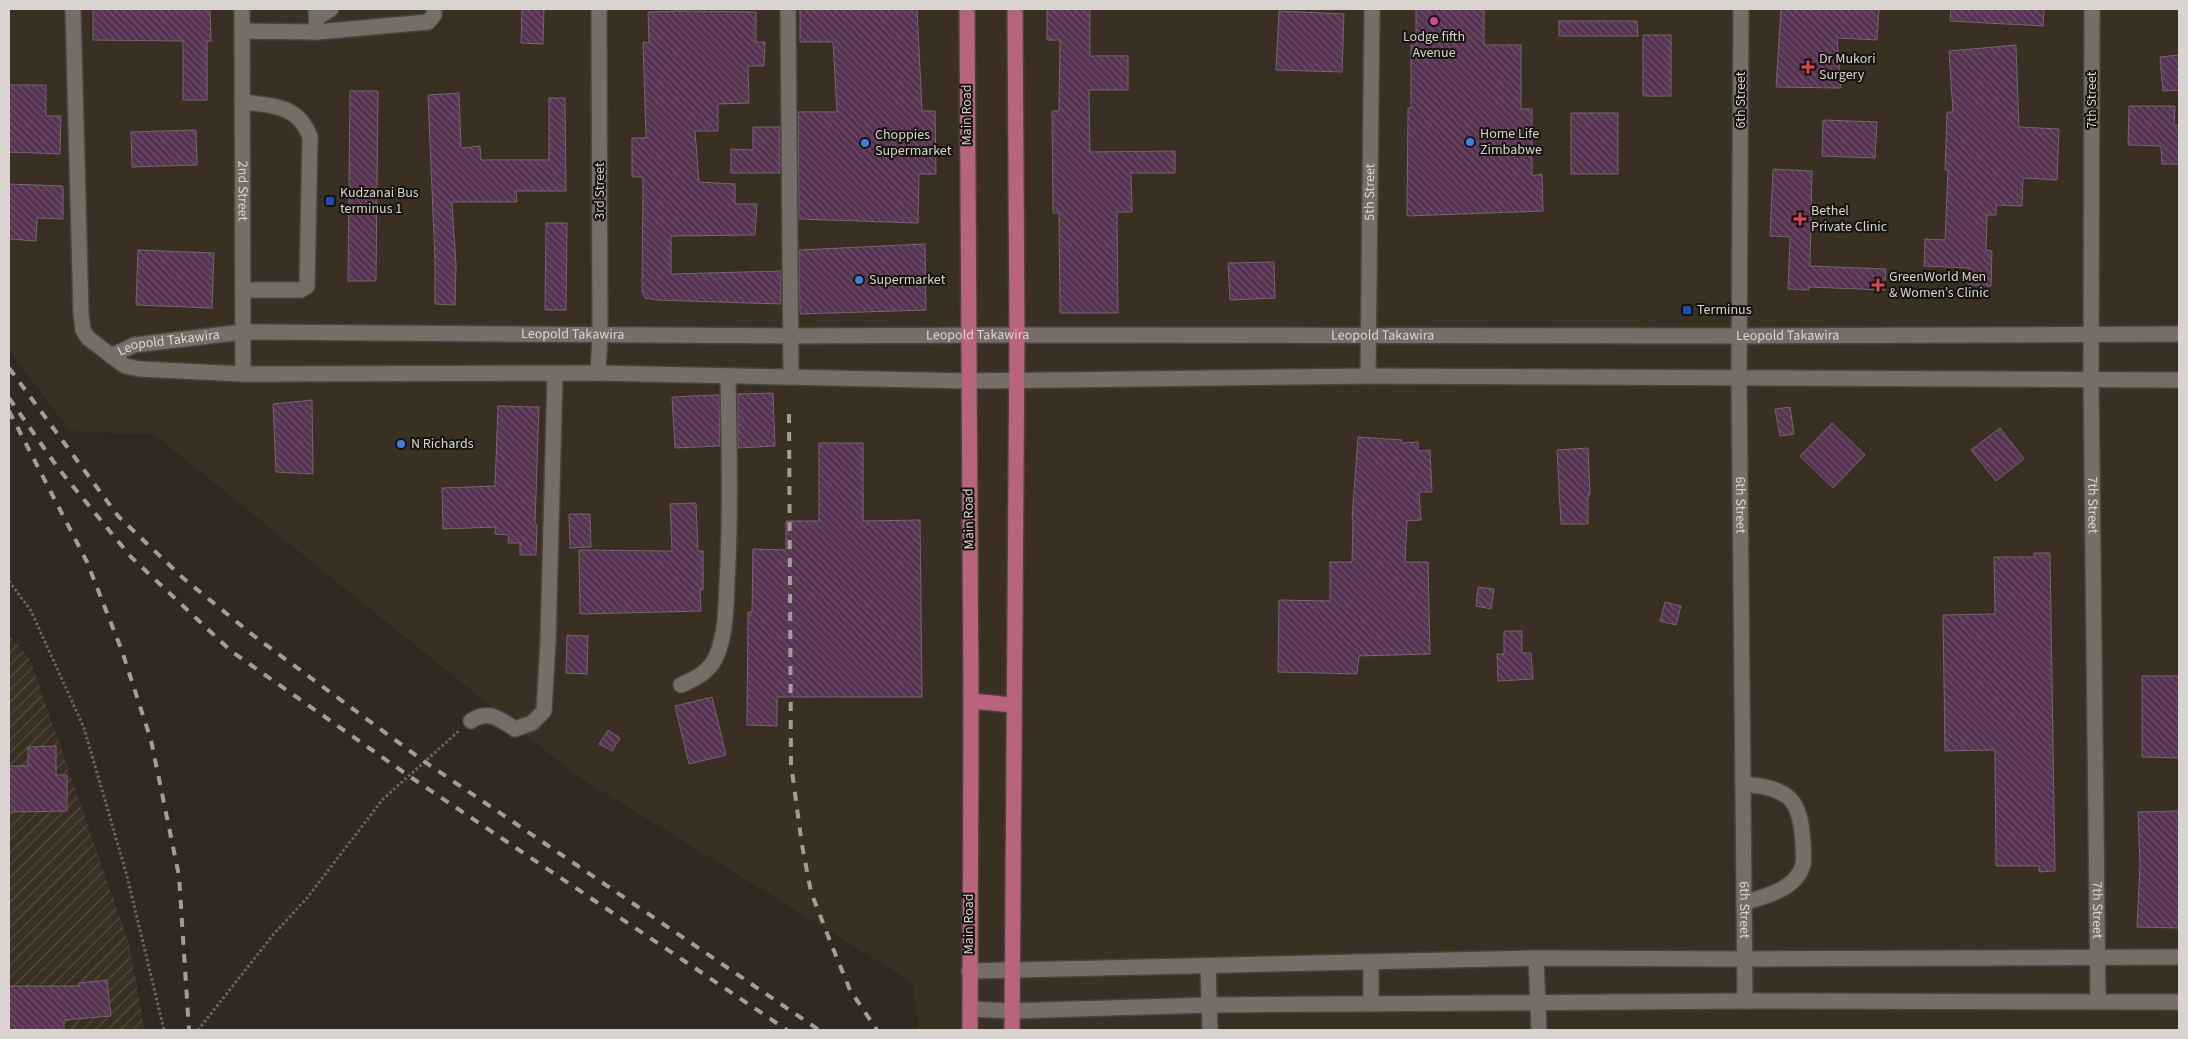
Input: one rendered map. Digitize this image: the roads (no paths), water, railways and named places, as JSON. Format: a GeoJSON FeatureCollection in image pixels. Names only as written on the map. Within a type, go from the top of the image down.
{"type":"FeatureCollection","features":[{"type":"Feature","properties":{"kind":"main road","name":"Main Road"},"geometry":{"type":"LineString","coordinates":[[967,9],[971,701],[970,1030]]}},
{"type":"Feature","properties":{"kind":"main road"},"geometry":{"type":"LineString","coordinates":[[1012,1030],[1017,335],[1015,9]]}},
{"type":"Feature","properties":{"kind":"main road"},"geometry":{"type":"LineString","coordinates":[[971,701],[1013,705]]}},
{"type":"Feature","properties":{"kind":"street"},"geometry":{"type":"LineString","coordinates":[[73,9],[81,314],[83,330],[88,338],[111,356]]}},
{"type":"Feature","properties":{"kind":"street","name":"2nd Street"},"geometry":{"type":"LineString","coordinates":[[242,9],[243,374]]}},
{"type":"Feature","properties":{"kind":"street"},"geometry":{"type":"LineString","coordinates":[[317,20],[331,9]]}},
{"type":"Feature","properties":{"kind":"street"},"geometry":{"type":"LineString","coordinates":[[243,31],[317,20],[428,22],[434,15],[434,9]]}},
{"type":"Feature","properties":{"kind":"street","name":"3rd Street"},"geometry":{"type":"LineString","coordinates":[[598,373],[600,336],[599,9]]}},
{"type":"Feature","properties":{"kind":"street"},"geometry":{"type":"LineString","coordinates":[[788,9],[790,377]]}},
{"type":"Feature","properties":{"kind":"street","name":"5th Street"},"geometry":{"type":"LineString","coordinates":[[1368,376],[1370,336],[1372,9]]}},
{"type":"Feature","properties":{"kind":"street","name":"6th Street"},"geometry":{"type":"LineString","coordinates":[[1741,9],[1741,336],[1739,376],[1745,1001]]}},
{"type":"Feature","properties":{"kind":"street","name":"7th Street"},"geometry":{"type":"LineString","coordinates":[[2092,9],[2091,380],[2098,1001]]}},
{"type":"Feature","properties":{"kind":"street"},"geometry":{"type":"LineString","coordinates":[[242,102],[278,106],[298,118],[307,128],[310,137],[307,286],[301,290],[243,290]]}},
{"type":"Feature","properties":{"kind":"street","name":"Leopold Takawira"},"geometry":{"type":"LineString","coordinates":[[111,356],[134,345],[243,332],[600,336],[2179,334]]}},
{"type":"Feature","properties":{"kind":"street","name":"Leopold Takawira"},"geometry":{"type":"LineString","coordinates":[[111,356],[126,366],[140,369],[243,374],[555,375],[598,373],[968,380],[1368,376],[1739,376],[2179,380]]}},
{"type":"Feature","properties":{"kind":"street"},"geometry":{"type":"LineString","coordinates":[[471,721],[480,715],[492,716],[516,729],[532,723],[544,711],[548,641],[555,375]]}},
{"type":"Feature","properties":{"kind":"street"},"geometry":{"type":"LineString","coordinates":[[681,685],[696,679],[704,672],[715,659],[722,641],[730,542],[728,376]]}},
{"type":"Feature","properties":{"kind":"street"},"geometry":{"type":"LineString","coordinates":[[1743,784],[1765,786],[1780,791],[1796,802],[1802,824],[1804,866],[1795,879],[1777,892],[1744,903]]}},
{"type":"Feature","properties":{"kind":"street"},"geometry":{"type":"LineString","coordinates":[[969,971],[1536,958],[2179,957]]}},
{"type":"Feature","properties":{"kind":"street"},"geometry":{"type":"LineString","coordinates":[[1536,958],[1539,1030]]}},
{"type":"Feature","properties":{"kind":"street"},"geometry":{"type":"LineString","coordinates":[[1370,962],[1371,1004]]}},
{"type":"Feature","properties":{"kind":"street"},"geometry":{"type":"LineString","coordinates":[[1208,966],[1210,1030]]}},
{"type":"Feature","properties":{"kind":"street"},"geometry":{"type":"LineString","coordinates":[[970,1009],[1012,1011],[1209,1006],[1745,1001],[2179,1002]]}},
{"type":"Feature","properties":{"kind":"railway"},"geometry":{"type":"LineString","coordinates":[[9,368],[118,516],[183,578],[254,636],[425,762],[819,1030]]}},
{"type":"Feature","properties":{"kind":"railway"},"geometry":{"type":"LineString","coordinates":[[9,398],[58,468],[131,557],[231,651],[409,776],[787,1030]]}},
{"type":"Feature","properties":{"kind":"railway"},"geometry":{"type":"LineString","coordinates":[[9,411],[87,562],[122,651],[151,740],[179,876],[189,1030]]}},
{"type":"Feature","properties":{"kind":"railway"},"geometry":{"type":"LineString","coordinates":[[789,414],[791,764],[802,845],[811,892],[832,946],[850,990],[877,1030]]}},
{"type":"Feature","properties":{"kind":"place","name":"Lodge fifth Avenue"},"geometry":{"type":"Point","coordinates":[1434,21]}},
{"type":"Feature","properties":{"kind":"place","name":"Dr Mukori Surgery"},"geometry":{"type":"Point","coordinates":[1808,67]}},
{"type":"Feature","properties":{"kind":"place","name":"Home Life Zimbabwe"},"geometry":{"type":"Point","coordinates":[1470,142]}},
{"type":"Feature","properties":{"kind":"place","name":"Choppies Supermarket"},"geometry":{"type":"Point","coordinates":[865,143]}},
{"type":"Feature","properties":{"kind":"place","name":"Kudzanai Bus terminus 1"},"geometry":{"type":"Point","coordinates":[330,201]}},
{"type":"Feature","properties":{"kind":"place","name":"Bethel Private Clinic"},"geometry":{"type":"Point","coordinates":[1800,219]}},
{"type":"Feature","properties":{"kind":"place","name":"Supermarket"},"geometry":{"type":"Point","coordinates":[859,280]}},
{"type":"Feature","properties":{"kind":"place","name":"GreenWorld Men & Women’s Clinic"},"geometry":{"type":"Point","coordinates":[1878,285]}},
{"type":"Feature","properties":{"kind":"place","name":"Terminus"},"geometry":{"type":"Point","coordinates":[1687,310]}},
{"type":"Feature","properties":{"kind":"place","name":"N Richards"},"geometry":{"type":"Point","coordinates":[401,444]}}]}
